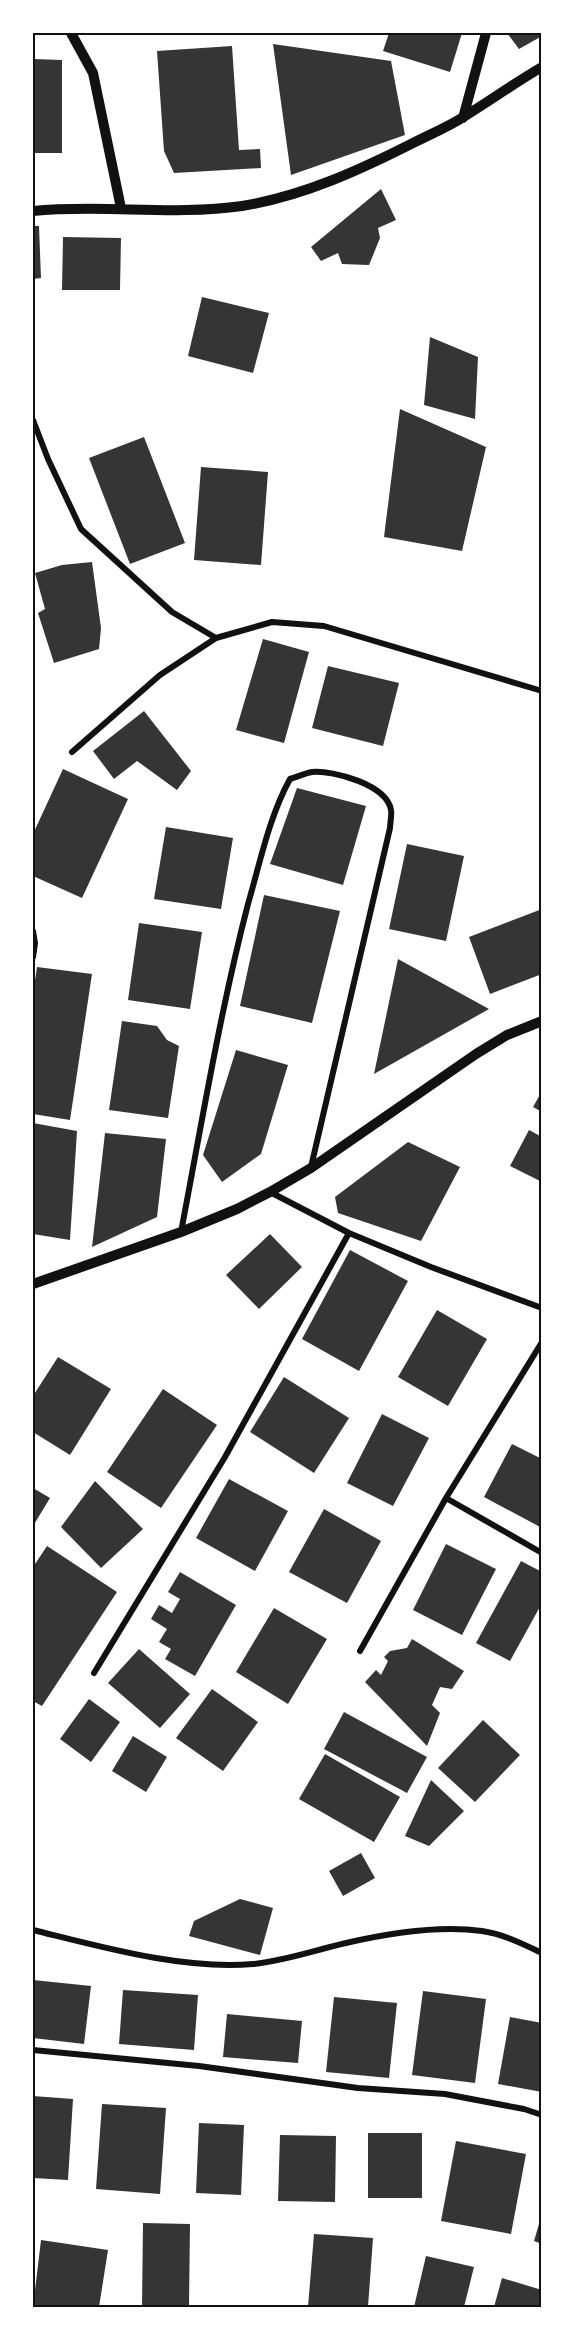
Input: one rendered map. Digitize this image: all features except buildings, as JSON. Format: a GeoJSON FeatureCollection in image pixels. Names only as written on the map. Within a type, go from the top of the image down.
{"type":"FeatureCollection","features":[{"type":"Feature","properties":{"kind":"street"},"geometry":{"type":"LineString","coordinates":[[71,33],[93,73],[121,208]]}},
{"type":"Feature","properties":{"kind":"street"},"geometry":{"type":"LineString","coordinates":[[464,118],[486,33]]}},
{"type":"Feature","properties":{"kind":"street"},"geometry":{"type":"LineString","coordinates":[[33,211],[121,208],[176,210],[242,206],[269,200],[361,170],[464,118],[542,67]]}},
{"type":"Feature","properties":{"kind":"street"},"geometry":{"type":"LineString","coordinates":[[33,420],[48,459],[81,529],[172,612],[216,638]]}},
{"type":"Feature","properties":{"kind":"street"},"geometry":{"type":"LineString","coordinates":[[72,752],[160,675],[216,638],[272,622],[324,626],[542,691]]}},
{"type":"Feature","properties":{"kind":"street"},"geometry":{"type":"LineString","coordinates":[[181,1232],[229,978],[254,885],[279,798],[290,779],[312,772],[330,773],[367,784],[379,790],[387,799],[391,810],[390,828],[311,1167]]}},
{"type":"Feature","properties":{"kind":"street"},"geometry":{"type":"LineString","coordinates":[[33,931],[35,943],[33,957]]}},
{"type":"Feature","properties":{"kind":"street"},"geometry":{"type":"LineString","coordinates":[[33,1284],[181,1232],[237,1209],[270,1192],[311,1167],[476,1054],[507,1035],[542,1021]]}},
{"type":"Feature","properties":{"kind":"street"},"geometry":{"type":"LineString","coordinates":[[270,1192],[349,1233],[431,1267],[542,1308]]}},
{"type":"Feature","properties":{"kind":"street"},"geometry":{"type":"LineString","coordinates":[[93,1673],[225,1457],[349,1233]]}},
{"type":"Feature","properties":{"kind":"street"},"geometry":{"type":"LineString","coordinates":[[360,1651],[446,1498],[542,1342]]}},
{"type":"Feature","properties":{"kind":"street"},"geometry":{"type":"LineString","coordinates":[[446,1498],[542,1553]]}},
{"type":"Feature","properties":{"kind":"street"},"geometry":{"type":"LineString","coordinates":[[33,1930],[154,1957],[222,1965],[254,1964],[292,1958],[348,1942],[428,1930],[483,1931],[510,1938],[542,1953]]}},
{"type":"Feature","properties":{"kind":"street"},"geometry":{"type":"LineString","coordinates":[[33,2050],[199,2066],[358,2088],[445,2094],[524,2109],[542,2115]]}}]}
